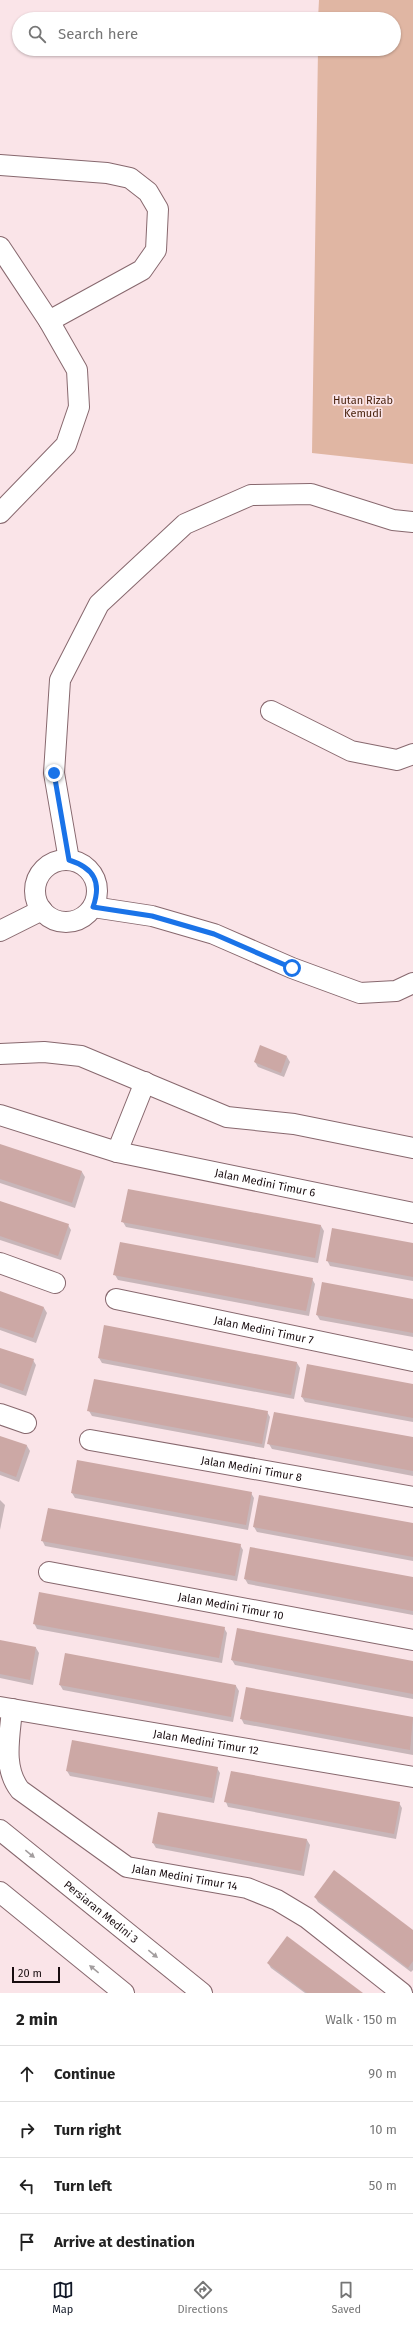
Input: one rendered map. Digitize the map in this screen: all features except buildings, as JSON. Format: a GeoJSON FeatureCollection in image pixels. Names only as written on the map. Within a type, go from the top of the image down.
{"type":"FeatureCollection","features":[{"type":"Feature","properties":{"kind":"street"},"geometry":{"type":"LineString","coordinates":[[0,165],[107,173],[130,178],[148,192],[158,209],[156,250],[142,270],[49,321]]}},
{"type":"Feature","properties":{"kind":"street"},"geometry":{"type":"LineString","coordinates":[[0,247],[49,321],[77,370],[79,407],[66,445],[0,513]]}},
{"type":"Feature","properties":{"kind":"street"},"geometry":{"type":"LineString","coordinates":[[69,860],[54,773],[60,680],[99,604],[185,524],[251,495],[311,494],[393,520],[413,522]]}},
{"type":"Feature","properties":{"kind":"street"},"geometry":{"type":"LineString","coordinates":[[271,711],[350,751],[397,760],[413,754]]}},
{"type":"Feature","properties":{"kind":"street"},"geometry":{"type":"LineString","coordinates":[[69,860],[81,864],[91,872],[96,883],[97,895],[93,907],[82,918],[68,922],[54,919],[42,910],[36,900],[35,887],[39,876],[47,867],[58,861],[69,860]]}},
{"type":"Feature","properties":{"kind":"street"},"geometry":{"type":"LineString","coordinates":[[93,907],[152,916],[214,934],[292,968],[360,993],[396,991],[413,983]]}},
{"type":"Feature","properties":{"kind":"street"},"geometry":{"type":"LineString","coordinates":[[0,931],[42,910]]}},
{"type":"Feature","properties":{"kind":"street"},"geometry":{"type":"LineString","coordinates":[[0,1054],[44,1052],[81,1056],[227,1117],[294,1124],[413,1148]]}},
{"type":"Feature","properties":{"kind":"street"},"geometry":{"type":"LineString","coordinates":[[118,1152],[145,1082]]}},
{"type":"Feature","properties":{"kind":"street","name":"Jalan Medini Timur 6"},"geometry":{"type":"LineString","coordinates":[[0,1115],[118,1152],[413,1213]]}},
{"type":"Feature","properties":{"kind":"street"},"geometry":{"type":"LineString","coordinates":[[0,1263],[55,1282]]}},
{"type":"Feature","properties":{"kind":"street","name":"Jalan Medini Timur 7"},"geometry":{"type":"LineString","coordinates":[[116,1299],[413,1361]]}},
{"type":"Feature","properties":{"kind":"street"},"geometry":{"type":"LineString","coordinates":[[0,1414],[26,1423]]}},
{"type":"Feature","properties":{"kind":"street","name":"Jalan Medini Timur 8"},"geometry":{"type":"LineString","coordinates":[[90,1440],[413,1497]]}},
{"type":"Feature","properties":{"kind":"street","name":"Jalan Medini Timur 10"},"geometry":{"type":"LineString","coordinates":[[49,1572],[413,1640]]}},
{"type":"Feature","properties":{"kind":"street","name":"Jalan Medini Timur 12"},"geometry":{"type":"LineString","coordinates":[[6,1708],[413,1777]]}},
{"type":"Feature","properties":{"kind":"street","name":"Jalan Medini Timur 14"},"geometry":{"type":"LineString","coordinates":[[6,1708],[8,1767],[12,1780],[20,1790],[127,1867],[247,1888],[277,1900],[307,1918],[402,1993]]}},
{"type":"Feature","properties":{"kind":"street","name":"Persiaran Medini 3"},"geometry":{"type":"LineString","coordinates":[[0,1830],[202,1993]]}},
{"type":"Feature","properties":{"kind":"street"},"geometry":{"type":"LineString","coordinates":[[0,1892],[124,1993]]}},
{"type":"Feature","properties":{"kind":"green space","name":"Hutan Rizab Kemudi"},"geometry":{"type":"Polygon","coordinates":[[[319,0],[413,0],[413,464],[312,453],[318,56],[401,56],[401,12],[318,12],[319,0]]]}},
{"type":"Feature","properties":{"kind":"route"},"geometry":{"type":"LineString","coordinates":[[54,773],[69,860],[81,864],[91,872],[96,883],[97,895],[93,907],[152,916],[214,934],[292,968]]}}]}
